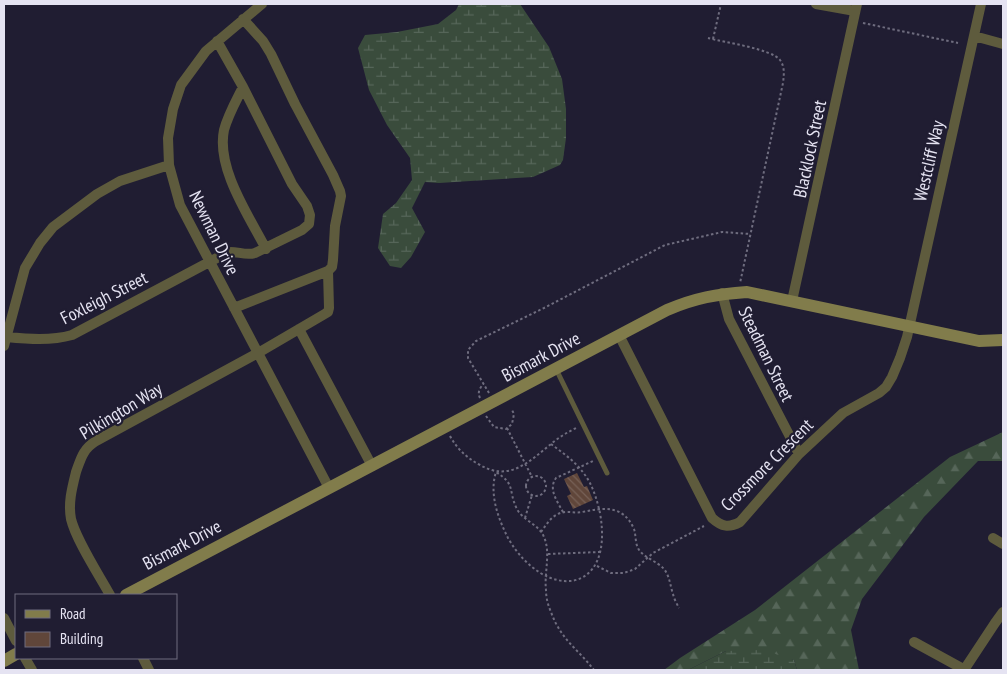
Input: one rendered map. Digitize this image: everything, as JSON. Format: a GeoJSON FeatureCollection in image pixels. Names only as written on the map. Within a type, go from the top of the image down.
{"type":"FeatureCollection","features":[{"type":"Feature","properties":{"kind":"street","name":"Newman Drive"},"geometry":{"type":"LineString","coordinates":[[262,4],[217,41],[197,62],[181,85],[170,124],[169,165],[180,205],[329,488]]}},
{"type":"Feature","properties":{"kind":"street"},"geometry":{"type":"LineString","coordinates":[[816,4],[855,12]]}},
{"type":"Feature","properties":{"kind":"street","name":"Westcliff Way"},"geometry":{"type":"LineString","coordinates":[[909,326],[981,4]]}},
{"type":"Feature","properties":{"kind":"street","name":"Blacklock Street"},"geometry":{"type":"LineString","coordinates":[[792,302],[855,12]]}},
{"type":"Feature","properties":{"kind":"street"},"geometry":{"type":"LineString","coordinates":[[234,308],[328,271],[332,267],[335,226],[341,196],[334,175],[295,104],[271,54],[263,41],[243,19]]}},
{"type":"Feature","properties":{"kind":"street"},"geometry":{"type":"LineString","coordinates":[[974,36],[1003,44]]}},
{"type":"Feature","properties":{"kind":"street"},"geometry":{"type":"LineString","coordinates":[[217,41],[243,87],[224,130],[222,148],[226,166],[266,249]]}},
{"type":"Feature","properties":{"kind":"street","name":"Foxleigh Street"},"geometry":{"type":"LineString","coordinates":[[5,342],[62,338],[72,335],[228,252],[235,251],[249,255],[266,249],[302,230],[309,224],[310,216],[307,206],[292,184],[243,87]]}},
{"type":"Feature","properties":{"kind":"street"},"geometry":{"type":"LineString","coordinates":[[5,342],[25,268],[40,243],[53,227],[97,194],[120,181],[169,165]]}},
{"type":"Feature","properties":{"kind":"street","name":"Pilkington Way"},"geometry":{"type":"LineString","coordinates":[[109,594],[71,519],[71,491],[82,452],[87,446],[258,353],[328,312],[328,271]]}},
{"type":"Feature","properties":{"kind":"street","name":"Bismark Drive"},"geometry":{"type":"LineString","coordinates":[[128,594],[619,335],[675,306],[691,300],[722,294],[747,292],[980,341],[1003,340]]}},
{"type":"Feature","properties":{"kind":"street","name":"Steadman Street"},"geometry":{"type":"LineString","coordinates":[[722,294],[729,319],[799,454]]}},
{"type":"Feature","properties":{"kind":"street","name":"Crossmore Crescent"},"geometry":{"type":"LineString","coordinates":[[619,335],[712,518],[718,524],[732,526],[740,522],[799,454],[843,413],[879,393],[886,387],[900,358],[909,326]]}},
{"type":"Feature","properties":{"kind":"street"},"geometry":{"type":"LineString","coordinates":[[299,329],[372,466]]}},
{"type":"Feature","properties":{"kind":"street"},"geometry":{"type":"LineString","coordinates":[[993,538],[1003,544]]}},
{"type":"Feature","properties":{"kind":"street"},"geometry":{"type":"LineString","coordinates":[[914,642],[965,670],[1003,612]]}},
{"type":"Feature","properties":{"kind":"street"},"geometry":{"type":"LineString","coordinates":[[4,618],[15,639]]}},
{"type":"Feature","properties":{"kind":"street"},"geometry":{"type":"LineString","coordinates":[[4,661],[15,655]]}},
{"type":"Feature","properties":{"kind":"street"},"geometry":{"type":"LineString","coordinates":[[26,659],[32,670]]}},
{"type":"Feature","properties":{"kind":"street"},"geometry":{"type":"LineString","coordinates":[[144,659],[150,670]]}},
{"type":"Feature","properties":{"kind":"lane"},"geometry":{"type":"LineString","coordinates":[[556,369],[607,473]]}},
{"type":"Feature","properties":{"kind":"path"},"geometry":{"type":"LineString","coordinates":[[713,40],[721,4]]}},
{"type":"Feature","properties":{"kind":"path"},"geometry":{"type":"LineString","coordinates":[[855,12],[958,43]]}},
{"type":"Feature","properties":{"kind":"path"},"geometry":{"type":"LineString","coordinates":[[708,38],[773,54],[782,62],[784,70],[783,83],[738,293]]}},
{"type":"Feature","properties":{"kind":"path"},"geometry":{"type":"LineString","coordinates":[[494,402],[468,358],[468,350],[476,341],[665,245],[722,232],[750,234]]}},
{"type":"Feature","properties":{"kind":"path"},"geometry":{"type":"LineString","coordinates":[[480,399],[479,389],[484,383]]}},
{"type":"Feature","properties":{"kind":"path"},"geometry":{"type":"LineString","coordinates":[[486,416],[494,427],[500,429],[508,428],[514,419],[512,410]]}},
{"type":"Feature","properties":{"kind":"path"},"geometry":{"type":"LineString","coordinates":[[496,472],[516,469],[526,464],[551,444],[583,424]]}},
{"type":"Feature","properties":{"kind":"path"},"geometry":{"type":"LineString","coordinates":[[444,428],[461,452],[471,460],[506,478],[511,486],[515,506],[520,514],[541,532],[547,544],[545,589],[547,600],[557,626],[571,647],[594,670]]}},
{"type":"Feature","properties":{"kind":"path"},"geometry":{"type":"LineString","coordinates":[[508,428],[532,476]]}},
{"type":"Feature","properties":{"kind":"path"},"geometry":{"type":"LineString","coordinates":[[496,472],[493,481],[497,512],[503,528],[522,558],[546,577],[564,581],[575,581],[589,574],[596,566],[600,552],[602,525],[597,499],[586,475],[570,458],[551,444]]}},
{"type":"Feature","properties":{"kind":"path"},"geometry":{"type":"LineString","coordinates":[[563,512],[553,492],[553,482],[556,478],[600,458]]}},
{"type":"Feature","properties":{"kind":"path"},"geometry":{"type":"LineString","coordinates":[[532,476],[538,476],[544,480],[546,489],[538,496],[532,495],[526,487],[527,481],[532,476]]}},
{"type":"Feature","properties":{"kind":"path"},"geometry":{"type":"LineString","coordinates":[[546,489],[553,492]]}},
{"type":"Feature","properties":{"kind":"path"},"geometry":{"type":"LineString","coordinates":[[525,518],[532,495]]}},
{"type":"Feature","properties":{"kind":"path"},"geometry":{"type":"LineString","coordinates":[[541,532],[554,515],[563,512],[582,512],[599,508],[612,510],[625,516],[634,528],[638,548],[658,563],[668,574],[673,596],[679,608]]}},
{"type":"Feature","properties":{"kind":"path"},"geometry":{"type":"LineString","coordinates":[[596,566],[612,573],[624,573],[635,569],[648,557],[667,545],[704,526]]}},
{"type":"Feature","properties":{"kind":"path"},"geometry":{"type":"LineString","coordinates":[[547,554],[600,552]]}},
{"type":"Feature","properties":{"kind":"green space"},"geometry":{"type":"Polygon","coordinates":[[[459,4],[520,4],[549,47],[562,79],[566,109],[566,138],[563,160],[560,165],[533,177],[439,183],[425,182],[412,208],[425,232],[411,257],[401,268],[390,266],[378,248],[383,214],[396,203],[412,180],[410,158],[387,125],[369,90],[358,48],[365,35],[397,32],[438,24],[456,10],[459,4]]]}},
{"type":"Feature","properties":{"kind":"green space"},"geometry":{"type":"Polygon","coordinates":[[[1003,432],[1003,461],[978,461],[924,517],[862,599],[851,630],[859,670],[797,670],[794,660],[726,651],[688,670],[664,670],[755,610],[950,457],[1003,432]]]}},
{"type":"Feature","properties":{"kind":"green space"},"geometry":{"type":"Polygon","coordinates":[[[764,650],[794,660],[797,670],[688,670],[726,651],[764,650]]]}},
{"type":"Feature","properties":{"kind":"building"},"geometry":{"type":"Polygon","coordinates":[[[577,473],[584,487],[587,486],[593,500],[573,509],[567,496],[571,494],[564,479],[577,473]]]}}]}
